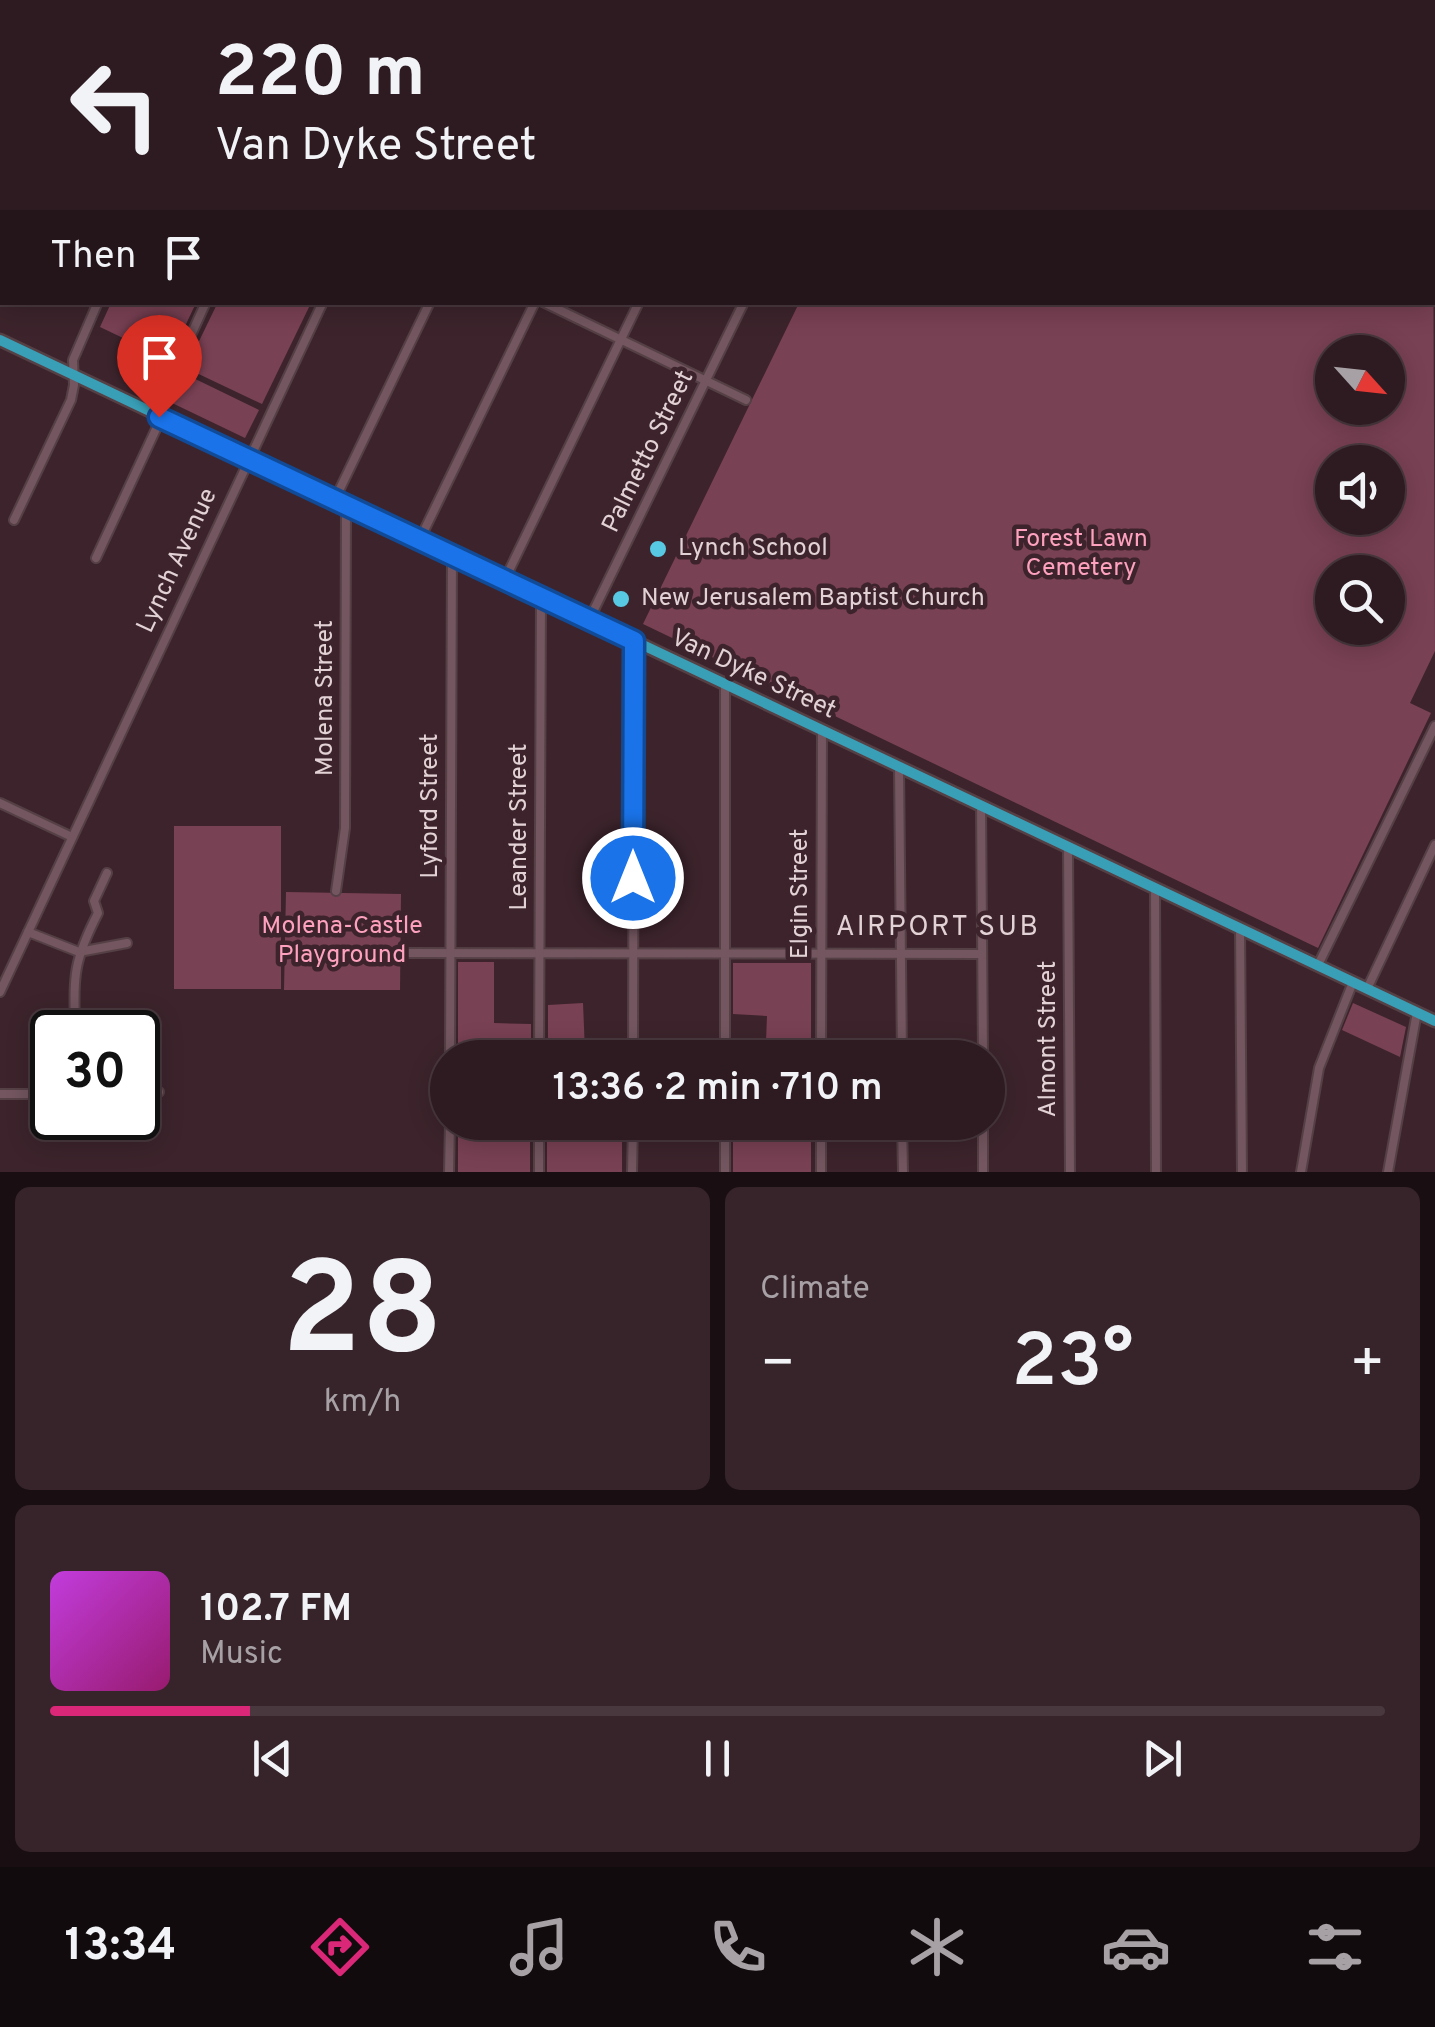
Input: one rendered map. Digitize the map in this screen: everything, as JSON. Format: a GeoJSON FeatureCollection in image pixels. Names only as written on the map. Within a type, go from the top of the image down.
{"type":"FeatureCollection","features":[{"type":"Feature","properties":{"kind":"main road","name":"Van Dyke Street"},"geometry":{"type":"LineString","coordinates":[[0,340],[1435,1020]]}},
{"type":"Feature","properties":{"kind":"street"},"geometry":{"type":"LineString","coordinates":[[14,520],[71,400],[73,360],[97,305]]}},
{"type":"Feature","properties":{"kind":"street"},"geometry":{"type":"LineString","coordinates":[[96,558],[159,417],[175,366],[205,305]]}},
{"type":"Feature","properties":{"kind":"street","name":"Lynch Avenue"},"geometry":{"type":"LineString","coordinates":[[0,992],[322,305]]}},
{"type":"Feature","properties":{"kind":"street"},"geometry":{"type":"LineString","coordinates":[[341,501],[429,305]]}},
{"type":"Feature","properties":{"kind":"street"},"geometry":{"type":"LineString","coordinates":[[420,539],[533,305]]}},
{"type":"Feature","properties":{"kind":"street"},"geometry":{"type":"LineString","coordinates":[[548,305],[746,400]]}},
{"type":"Feature","properties":{"kind":"street"},"geometry":{"type":"LineString","coordinates":[[505,580],[638,305]]}},
{"type":"Feature","properties":{"kind":"street","name":"Palmetto Street"},"geometry":{"type":"LineString","coordinates":[[590,620],[743,305]]}},
{"type":"Feature","properties":{"kind":"street","name":"Molena Street"},"geometry":{"type":"LineString","coordinates":[[336,891],[345,828],[341,501]]}},
{"type":"Feature","properties":{"kind":"street","name":"Lyford Street"},"geometry":{"type":"LineString","coordinates":[[450,1040],[452,554]]}},
{"type":"Feature","properties":{"kind":"street","name":"Leander Street"},"geometry":{"type":"LineString","coordinates":[[540,1040],[541,596]]}},
{"type":"Feature","properties":{"kind":"street"},"geometry":{"type":"LineString","coordinates":[[633,1040],[634,641]]}},
{"type":"Feature","properties":{"kind":"street"},"geometry":{"type":"LineString","coordinates":[[725,684],[725,1040]]}},
{"type":"Feature","properties":{"kind":"street"},"geometry":{"type":"LineString","coordinates":[[1318,965],[1435,726]]}},
{"type":"Feature","properties":{"kind":"street","name":"Elgin Street"},"geometry":{"type":"LineString","coordinates":[[821,1040],[822,730]]}},
{"type":"Feature","properties":{"kind":"street"},"geometry":{"type":"LineString","coordinates":[[899,766],[902,1040]]}},
{"type":"Feature","properties":{"kind":"street"},"geometry":{"type":"LineString","coordinates":[[0,803],[72,837]]}},
{"type":"Feature","properties":{"kind":"street"},"geometry":{"type":"LineString","coordinates":[[981,805],[983,1040]]}},
{"type":"Feature","properties":{"kind":"street"},"geometry":{"type":"LineString","coordinates":[[1367,988],[1435,845]]}},
{"type":"Feature","properties":{"kind":"street","name":"Almont Street"},"geometry":{"type":"LineString","coordinates":[[1068,846],[1070,1172]]}},
{"type":"Feature","properties":{"kind":"street"},"geometry":{"type":"LineString","coordinates":[[75,1010],[78,952],[98,912],[94,901],[107,873]]}},
{"type":"Feature","properties":{"kind":"street"},"geometry":{"type":"LineString","coordinates":[[1155,888],[1156,1172]]}},
{"type":"Feature","properties":{"kind":"street"},"geometry":{"type":"LineString","coordinates":[[1240,928],[1242,1172]]}},
{"type":"Feature","properties":{"kind":"street"},"geometry":{"type":"LineString","coordinates":[[28,932],[78,952],[127,942]]}},
{"type":"Feature","properties":{"kind":"street"},"geometry":{"type":"LineString","coordinates":[[407,952],[982,954]]}},
{"type":"Feature","properties":{"kind":"street"},"geometry":{"type":"LineString","coordinates":[[1300,1172],[1319,1068],[1354,982]]}},
{"type":"Feature","properties":{"kind":"street"},"geometry":{"type":"LineString","coordinates":[[1388,1172],[1417,1012]]}},
{"type":"Feature","properties":{"kind":"street"},"geometry":{"type":"LineString","coordinates":[[0,1094],[30,1094]]}},
{"type":"Feature","properties":{"kind":"street"},"geometry":{"type":"LineString","coordinates":[[450,1140],[450,1172]]}},
{"type":"Feature","properties":{"kind":"street"},"geometry":{"type":"LineString","coordinates":[[539,1140],[539,1172]]}},
{"type":"Feature","properties":{"kind":"street"},"geometry":{"type":"LineString","coordinates":[[632,1140],[632,1172]]}},
{"type":"Feature","properties":{"kind":"street"},"geometry":{"type":"LineString","coordinates":[[725,1140],[725,1172]]}},
{"type":"Feature","properties":{"kind":"street"},"geometry":{"type":"LineString","coordinates":[[821,1140],[821,1172]]}},
{"type":"Feature","properties":{"kind":"street"},"geometry":{"type":"LineString","coordinates":[[902,1140],[902,1172]]}},
{"type":"Feature","properties":{"kind":"street"},"geometry":{"type":"LineString","coordinates":[[983,1140],[984,1172]]}},
{"type":"Feature","properties":{"kind":"green space"},"geometry":{"type":"Polygon","coordinates":[[[110,305],[195,305],[169,360],[100,327],[110,305]]]}},
{"type":"Feature","properties":{"kind":"green space"},"geometry":{"type":"Polygon","coordinates":[[[217,305],[310,305],[262,404],[186,368],[217,305]]]}},
{"type":"Feature","properties":{"kind":"green space","name":"Forest Lawn Cemetery"},"geometry":{"type":"Polygon","coordinates":[[[798,305],[1433,305],[1435,651],[1410,703],[1431,713],[1318,948],[643,624],[798,305]]]}},
{"type":"Feature","properties":{"kind":"green space"},"geometry":{"type":"Polygon","coordinates":[[[183,373],[259,410],[245,438],[170,402],[183,373]]]}},
{"type":"Feature","properties":{"kind":"green space"},"geometry":{"type":"Polygon","coordinates":[[[174,826],[281,826],[281,989],[174,989],[174,826]]]}},
{"type":"Feature","properties":{"kind":"green space","name":"Molena-Castle Playground"},"geometry":{"type":"Polygon","coordinates":[[[286,892],[401,894],[400,990],[284,990],[286,892]]]}},
{"type":"Feature","properties":{"kind":"green space"},"geometry":{"type":"Polygon","coordinates":[[[458,962],[494,962],[494,1023],[531,1024],[531,1040],[458,1040],[458,962]]]}},
{"type":"Feature","properties":{"kind":"green space"},"geometry":{"type":"Polygon","coordinates":[[[733,963],[811,963],[811,1040],[766,1040],[767,1016],[733,1014],[733,963]]]}},
{"type":"Feature","properties":{"kind":"green space"},"geometry":{"type":"Polygon","coordinates":[[[583,1003],[585,1040],[548,1040],[548,1005],[583,1003]]]}},
{"type":"Feature","properties":{"kind":"green space"},"geometry":{"type":"Polygon","coordinates":[[[1353,1003],[1406,1027],[1400,1057],[1342,1030],[1353,1003]]]}},
{"type":"Feature","properties":{"kind":"green space"},"geometry":{"type":"Polygon","coordinates":[[[458,1140],[530,1140],[530,1172],[458,1172],[458,1140]]]}},
{"type":"Feature","properties":{"kind":"green space"},"geometry":{"type":"Polygon","coordinates":[[[547,1140],[622,1140],[622,1172],[547,1172],[547,1140]]]}},
{"type":"Feature","properties":{"kind":"green space"},"geometry":{"type":"Polygon","coordinates":[[[733,1140],[811,1140],[811,1172],[733,1172],[733,1140]]]}},
{"type":"Feature","properties":{"kind":"place","name":"Lynch School"},"geometry":{"type":"Point","coordinates":[658,549]}},
{"type":"Feature","properties":{"kind":"place","name":"New Jerusalem Baptist Church"},"geometry":{"type":"Point","coordinates":[621,599]}},
{"type":"Feature","properties":{"kind":"district","name":"AIRPORT SUB"},"geometry":{"type":"Point","coordinates":[938,928]}},
{"type":"Feature","properties":{"kind":"route"},"geometry":{"type":"LineString","coordinates":[[159,417],[634,641],[633,878]]}}]}
